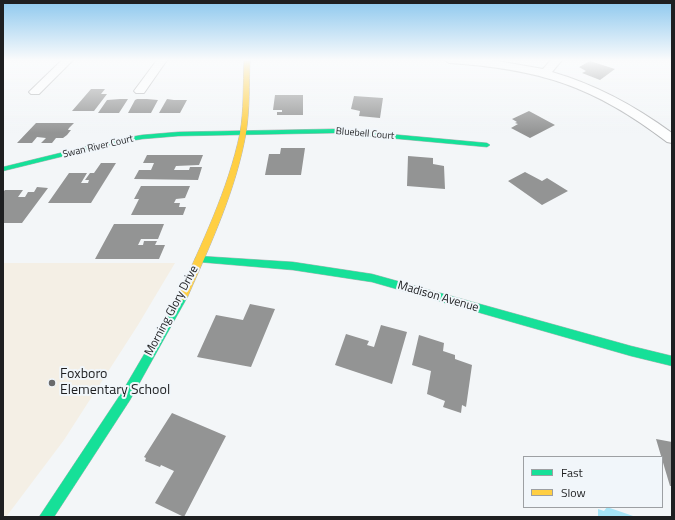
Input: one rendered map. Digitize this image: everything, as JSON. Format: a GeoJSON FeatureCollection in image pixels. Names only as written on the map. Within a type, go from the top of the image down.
{"type":"FeatureCollection","features":[{"type":"Feature","properties":{"kind":"street"},"geometry":{"type":"LineString","coordinates":[[35,92],[43,84]]}},
{"type":"Feature","properties":{"kind":"street"},"geometry":{"type":"LineString","coordinates":[[140,91],[145,84]]}},
{"type":"Feature","properties":{"kind":"street","name":"Morning Glory Drive"},"geometry":{"type":"LineString","coordinates":[[46,517],[126,396],[180,302],[224,198],[235,166],[243,132],[246,84]]}},
{"type":"Feature","properties":{"kind":"street"},"geometry":{"type":"LineString","coordinates":[[578,84],[600,92],[626,105],[672,139]]}},
{"type":"Feature","properties":{"kind":"street","name":"Bluebell Court"},"geometry":{"type":"LineString","coordinates":[[243,132],[334,131],[487,145]]}},
{"type":"Feature","properties":{"kind":"street","name":"Swan River Court"},"geometry":{"type":"LineString","coordinates":[[3,169],[135,138],[243,132]]}},
{"type":"Feature","properties":{"kind":"street","name":"Madison Avenue"},"geometry":{"type":"LineString","coordinates":[[199,259],[293,266],[372,278],[631,351],[672,361]]}},
{"type":"Feature","properties":{"kind":"shaded area","name":"Foxboro Elementary School"},"geometry":{"type":"Polygon","coordinates":[[[3,263],[175,263],[138,325],[64,440],[6,517],[3,517],[3,263]]]}},
{"type":"Feature","properties":{"kind":"water"},"geometry":{"type":"Polygon","coordinates":[[[606,508],[610,508],[636,517],[598,517],[598,509],[604,511],[606,508]]]}},
{"type":"Feature","properties":{"kind":"building"},"geometry":{"type":"Polygon","coordinates":[[[91,89],[105,89],[101,94],[107,94],[94,111],[72,111],[91,89]]]}},
{"type":"Feature","properties":{"kind":"building"},"geometry":{"type":"Polygon","coordinates":[[[275,95],[303,95],[303,115],[277,115],[277,112],[282,112],[282,110],[273,110],[275,95]]]}},
{"type":"Feature","properties":{"kind":"building"},"geometry":{"type":"Polygon","coordinates":[[[354,96],[383,98],[380,118],[359,116],[360,111],[351,109],[354,96]]]}},
{"type":"Feature","properties":{"kind":"building"},"geometry":{"type":"Polygon","coordinates":[[[128,99],[119,113],[98,113],[107,100],[128,99]]]}},
{"type":"Feature","properties":{"kind":"building"},"geometry":{"type":"Polygon","coordinates":[[[137,99],[158,100],[151,113],[128,113],[137,99]]]}},
{"type":"Feature","properties":{"kind":"building"},"geometry":{"type":"Polygon","coordinates":[[[167,99],[187,100],[180,113],[159,113],[167,99]]]}},
{"type":"Feature","properties":{"kind":"building"},"geometry":{"type":"Polygon","coordinates":[[[529,111],[555,125],[530,138],[511,128],[518,124],[512,119],[529,111]]]}},
{"type":"Feature","properties":{"kind":"building"},"geometry":{"type":"Polygon","coordinates":[[[36,123],[74,123],[69,128],[68,130],[71,130],[67,135],[63,138],[56,138],[52,143],[41,143],[46,138],[37,137],[32,143],[17,143],[36,123]]]}},
{"type":"Feature","properties":{"kind":"building"},"geometry":{"type":"Polygon","coordinates":[[[281,148],[305,148],[301,175],[265,175],[269,154],[280,154],[281,148]]]}},
{"type":"Feature","properties":{"kind":"building"},"geometry":{"type":"Polygon","coordinates":[[[147,155],[203,155],[199,165],[176,166],[174,170],[189,170],[190,167],[202,167],[198,180],[134,179],[139,170],[151,170],[154,163],[143,163],[147,155]]]}},
{"type":"Feature","properties":{"kind":"building"},"geometry":{"type":"Polygon","coordinates":[[[408,156],[433,158],[433,164],[444,166],[445,189],[407,186],[408,156]]]}},
{"type":"Feature","properties":{"kind":"building"},"geometry":{"type":"Polygon","coordinates":[[[101,163],[116,163],[91,203],[48,203],[69,173],[87,173],[81,183],[88,183],[89,180],[85,180],[90,173],[94,173],[101,163]]]}},
{"type":"Feature","properties":{"kind":"building"},"geometry":{"type":"Polygon","coordinates":[[[525,172],[542,181],[547,178],[568,191],[542,205],[508,181],[525,172]]]}},
{"type":"Feature","properties":{"kind":"building"},"geometry":{"type":"Polygon","coordinates":[[[141,186],[190,186],[185,198],[176,199],[174,203],[180,203],[179,207],[186,207],[183,215],[131,215],[139,199],[134,199],[141,186]]]}},
{"type":"Feature","properties":{"kind":"building"},"geometry":{"type":"Polygon","coordinates":[[[37,187],[48,188],[22,223],[3,223],[3,192],[5,190],[23,190],[18,197],[25,197],[28,192],[34,192],[37,187]]]}},
{"type":"Feature","properties":{"kind":"building"},"geometry":{"type":"Polygon","coordinates":[[[114,224],[164,224],[158,239],[141,239],[138,245],[143,245],[144,241],[157,241],[155,245],[165,245],[159,259],[95,259],[114,224]]]}},
{"type":"Feature","properties":{"kind":"building"},"geometry":{"type":"Polygon","coordinates":[[[250,304],[275,309],[251,367],[197,357],[216,315],[243,320],[250,304]]]}},
{"type":"Feature","properties":{"kind":"building"},"geometry":{"type":"Polygon","coordinates":[[[381,325],[407,332],[392,384],[335,365],[346,334],[369,341],[367,345],[374,347],[381,325]]]}},
{"type":"Feature","properties":{"kind":"building"},"geometry":{"type":"Polygon","coordinates":[[[419,335],[444,343],[443,351],[455,355],[455,359],[472,365],[466,407],[462,405],[461,413],[443,407],[445,401],[427,394],[431,371],[412,365],[419,335]]]}},
{"type":"Feature","properties":{"kind":"building"},"geometry":{"type":"Polygon","coordinates":[[[172,413],[226,436],[184,517],[155,503],[174,471],[161,465],[160,467],[145,461],[146,458],[144,457],[172,413]]]}},
{"type":"Feature","properties":{"kind":"building"},"geometry":{"type":"Polygon","coordinates":[[[656,439],[672,442],[672,486],[670,486],[663,462],[663,456],[661,456],[656,439]]]}},
{"type":"Feature","properties":{"kind":"traffic: fast"},"geometry":{"type":"LineString","coordinates":[[3,169],[113,142],[142,137],[178,134],[334,131],[487,145]]}},
{"type":"Feature","properties":{"kind":"traffic: fast"},"geometry":{"type":"LineString","coordinates":[[199,259],[293,266],[372,278],[631,351],[672,361]]}},
{"type":"Feature","properties":{"kind":"traffic: fast"},"geometry":{"type":"LineString","coordinates":[[46,517],[126,396],[183,296]]}},
{"type":"Feature","properties":{"kind":"traffic: slow"},"geometry":{"type":"LineString","coordinates":[[183,296],[218,216],[232,175],[243,133],[246,84]]}},
{"type":"Feature","properties":{"kind":"place","name":"Foxboro Elementary School"},"geometry":{"type":"Point","coordinates":[52,383]}}]}
